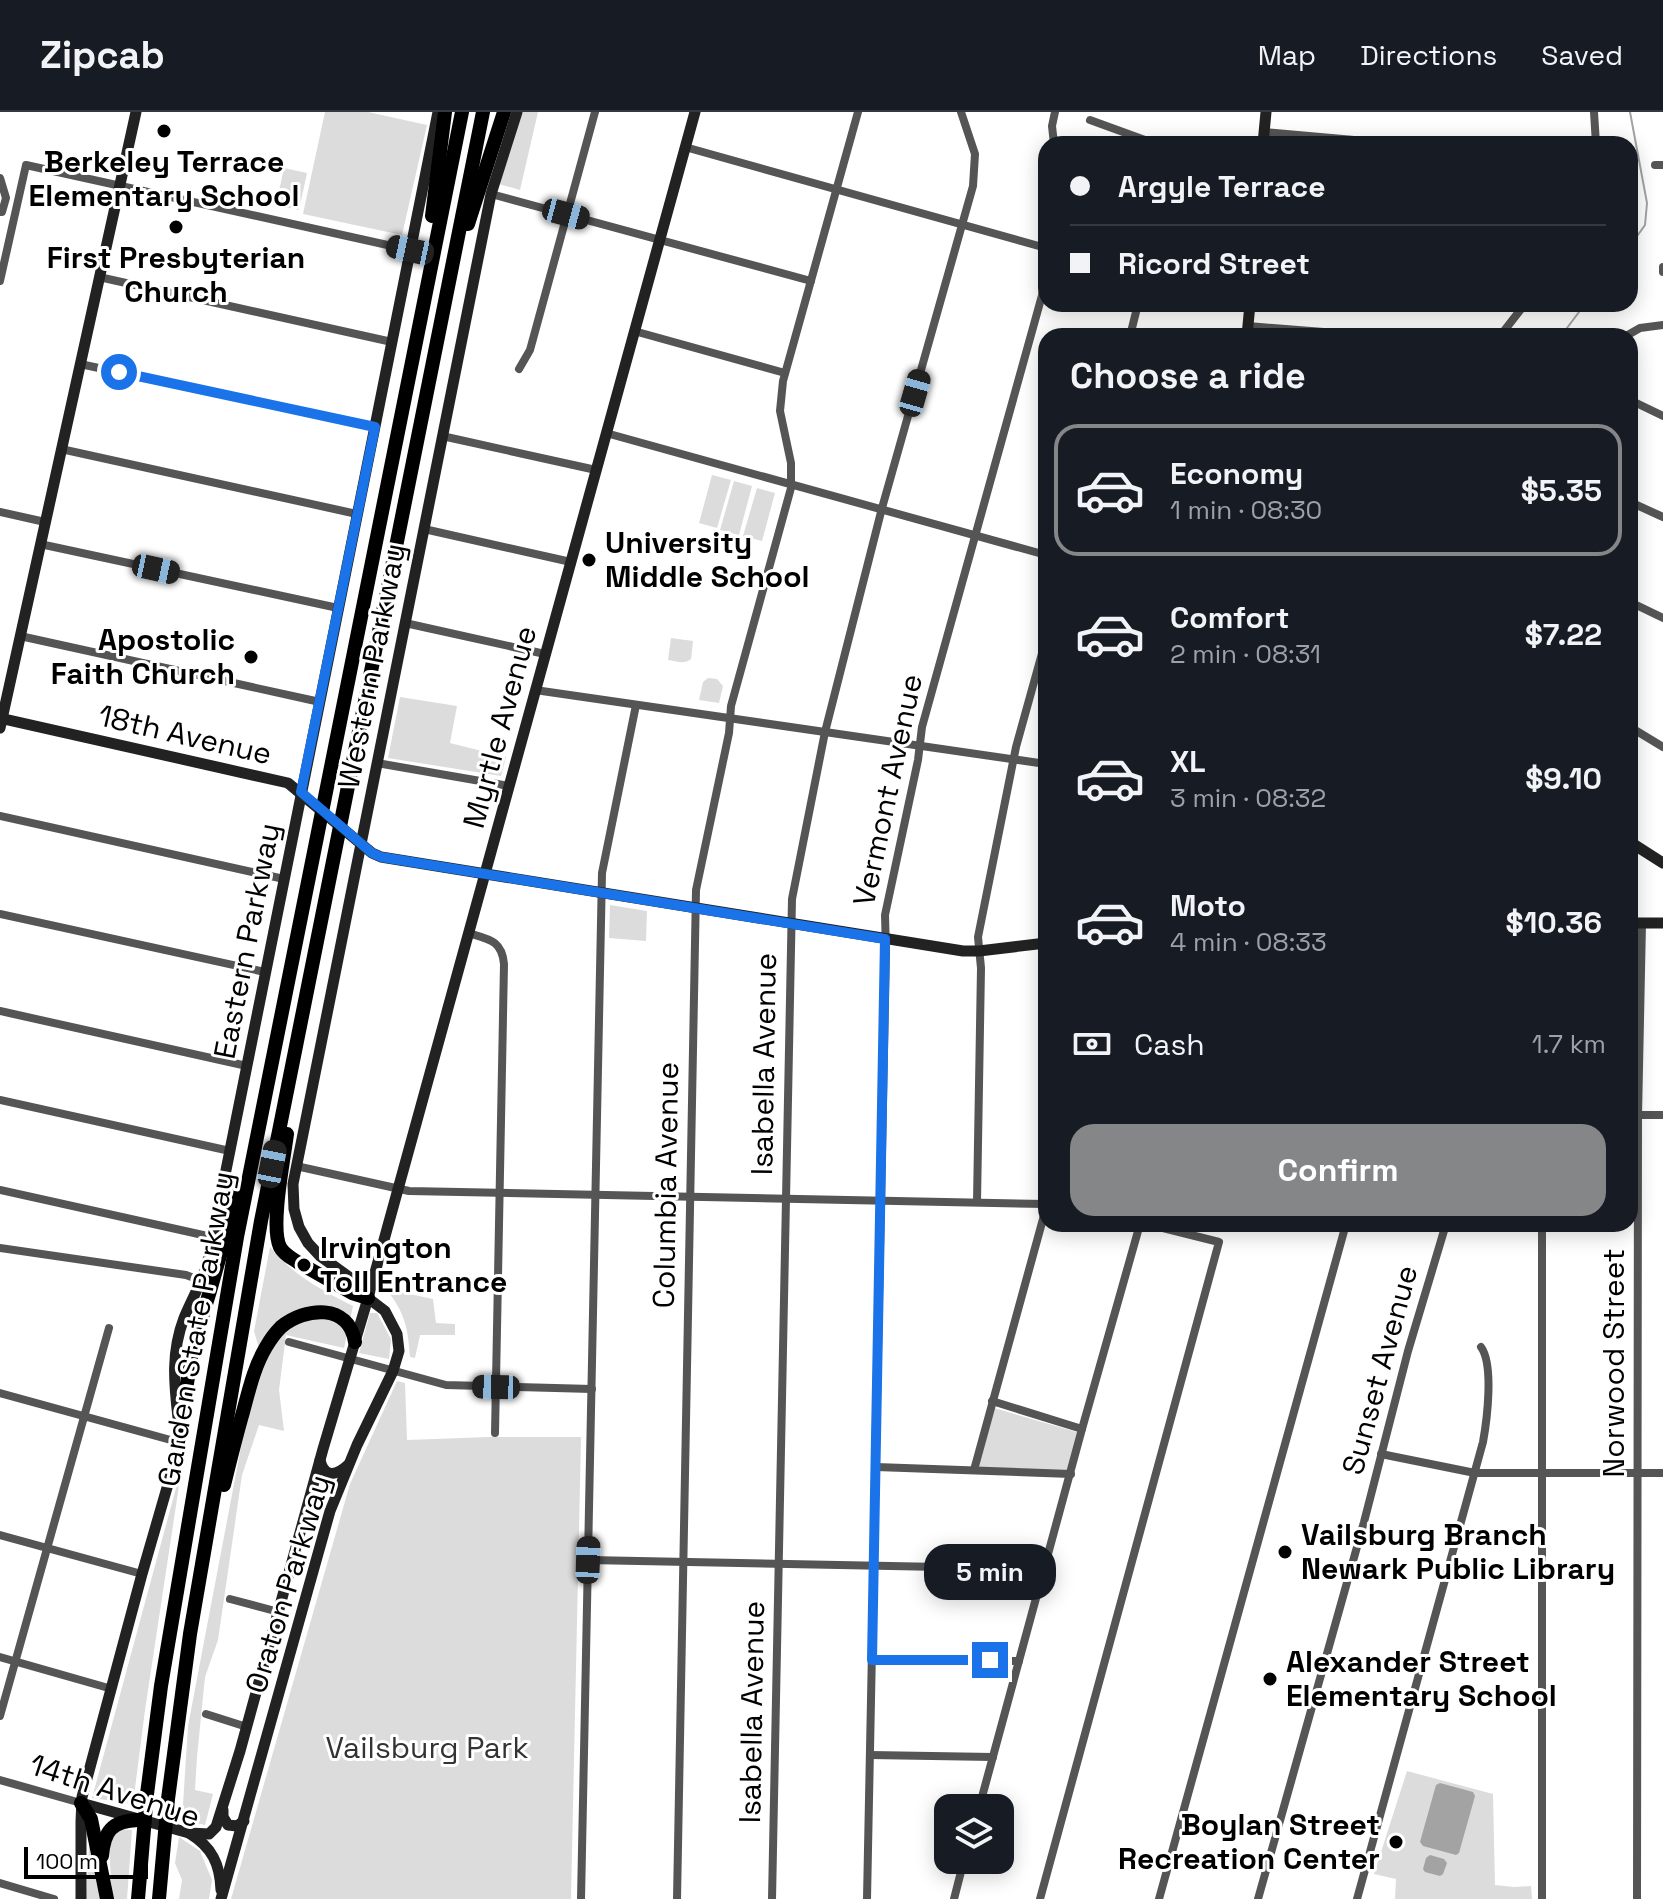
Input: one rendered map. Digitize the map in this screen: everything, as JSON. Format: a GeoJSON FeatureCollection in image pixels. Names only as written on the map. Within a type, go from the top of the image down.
{"type":"FeatureCollection","features":[{"type":"Feature","properties":{"kind":"highway"},"geometry":{"type":"LineString","coordinates":[[418,328],[445,112]]}},
{"type":"Feature","properties":{"kind":"highway","name":"Garden State Parkway"},"geometry":{"type":"LineString","coordinates":[[138,1899],[147,1794],[163,1675],[214,1370],[266,1087],[462,112]]}},
{"type":"Feature","properties":{"kind":"highway","name":"Garden State Parkway"},"geometry":{"type":"LineString","coordinates":[[159,1899],[182,1691],[259,1234],[483,112]]}},
{"type":"Feature","properties":{"kind":"highway"},"geometry":{"type":"LineString","coordinates":[[448,286],[504,112]]}},
{"type":"Feature","properties":{"kind":"highway"},"geometry":{"type":"LineString","coordinates":[[301,1016],[277,1235],[280,1247],[286,1254],[352,1293],[368,1298]]}},
{"type":"Feature","properties":{"kind":"highway"},"geometry":{"type":"LineString","coordinates":[[178,1442],[194,1346],[266,1087]]}},
{"type":"Feature","properties":{"kind":"highway"},"geometry":{"type":"LineString","coordinates":[[201,1574],[250,1385],[258,1361],[271,1339],[279,1329],[296,1318],[326,1312],[340,1316],[347,1322],[355,1342]]}},
{"type":"Feature","properties":{"kind":"highway"},"geometry":{"type":"LineString","coordinates":[[81,1803],[91,1819],[107,1899]]}},
{"type":"Feature","properties":{"kind":"highway"},"geometry":{"type":"LineString","coordinates":[[103,1879],[103,1848],[107,1833],[121,1822],[138,1820]]}},
{"type":"Feature","properties":{"kind":"main road"},"geometry":{"type":"LineString","coordinates":[[1,721],[136,112]]}},
{"type":"Feature","properties":{"kind":"main road","name":"Eastern Parkway"},"geometry":{"type":"LineString","coordinates":[[81,1899],[81,1803],[175,1460],[179,1425],[173,1376],[175,1350],[184,1319],[202,1281],[212,1237],[284,879],[305,796],[338,608],[438,112]]}},
{"type":"Feature","properties":{"kind":"main road","name":"Western Parkway"},"geometry":{"type":"LineString","coordinates":[[368,1298],[356,1282],[320,1256],[304,1237],[293,1203],[293,1184],[357,840],[377,763],[491,194],[517,112]]}},
{"type":"Feature","properties":{"kind":"main road","name":"Myrtle Avenue"},"geometry":{"type":"LineString","coordinates":[[223,1809],[368,1298],[695,112]]}},
{"type":"Feature","properties":{"kind":"main road"},"geometry":{"type":"LineString","coordinates":[[1264,136],[1266,112]]}},
{"type":"Feature","properties":{"kind":"main road","name":"18th Avenue"},"geometry":{"type":"LineString","coordinates":[[1,721],[284,782],[381,857],[963,951],[1038,944]]}},
{"type":"Feature","properties":{"kind":"main road"},"geometry":{"type":"LineString","coordinates":[[1638,847],[1663,863]]}},
{"type":"Feature","properties":{"kind":"main road"},"geometry":{"type":"LineString","coordinates":[[1638,923],[1663,923]]}},
{"type":"Feature","properties":{"kind":"main road","name":"Oraton Parkway"},"geometry":{"type":"LineString","coordinates":[[221,1899],[330,1511],[393,1371],[399,1351],[397,1334],[390,1318],[368,1298]]}},
{"type":"Feature","properties":{"kind":"main road"},"geometry":{"type":"LineString","coordinates":[[320,1460],[324,1470],[333,1474],[350,1463]]}},
{"type":"Feature","properties":{"kind":"main road","name":"14th Avenue"},"geometry":{"type":"LineString","coordinates":[[81,1803],[189,1833],[206,1845],[215,1860],[221,1899]]}},
{"type":"Feature","properties":{"kind":"main road"},"geometry":{"type":"LineString","coordinates":[[223,1809],[228,1825],[234,1827],[244,1821]]}},
{"type":"Feature","properties":{"kind":"main road"},"geometry":{"type":"LineString","coordinates":[[189,1833],[202,1835],[212,1832],[223,1809]]}},
{"type":"Feature","properties":{"kind":"street"},"geometry":{"type":"LineString","coordinates":[[519,369],[530,350],[595,112]]}},
{"type":"Feature","properties":{"kind":"street"},"geometry":{"type":"LineString","coordinates":[[791,484],[791,463],[780,411],[780,396],[858,112]]}},
{"type":"Feature","properties":{"kind":"street","name":"Isabella Avenue"},"geometry":{"type":"LineString","coordinates":[[772,1899],[793,890],[825,732],[882,508],[973,186],[975,154],[961,112]]}},
{"type":"Feature","properties":{"kind":"street"},"geometry":{"type":"LineString","coordinates":[[1053,136],[1055,112]]}},
{"type":"Feature","properties":{"kind":"street"},"geometry":{"type":"LineString","coordinates":[[1594,112],[1596,136]]}},
{"type":"Feature","properties":{"kind":"street"},"geometry":{"type":"LineString","coordinates":[[1090,120],[1134,136]]}},
{"type":"Feature","properties":{"kind":"street"},"geometry":{"type":"LineString","coordinates":[[685,147],[1038,246]]}},
{"type":"Feature","properties":{"kind":"street"},"geometry":{"type":"LineString","coordinates":[[0,281],[26,165],[410,250]]}},
{"type":"Feature","properties":{"kind":"street"},"geometry":{"type":"LineString","coordinates":[[0,178],[6,198],[1,212]]}},
{"type":"Feature","properties":{"kind":"street"},"geometry":{"type":"LineString","coordinates":[[491,194],[811,281]]}},
{"type":"Feature","properties":{"kind":"street"},"geometry":{"type":"LineString","coordinates":[[99,277],[392,342]]}},
{"type":"Feature","properties":{"kind":"street","name":"Vermont Avenue"},"geometry":{"type":"LineString","coordinates":[[867,1899],[885,915],[922,727],[1038,310]]}},
{"type":"Feature","properties":{"kind":"street"},"geometry":{"type":"LineString","coordinates":[[1506,328],[1519,312]]}},
{"type":"Feature","properties":{"kind":"street"},"geometry":{"type":"LineString","coordinates":[[1638,329],[1663,325]]}},
{"type":"Feature","properties":{"kind":"street"},"geometry":{"type":"LineString","coordinates":[[634,331],[785,373]]}},
{"type":"Feature","properties":{"kind":"street"},"geometry":{"type":"LineString","coordinates":[[80,364],[375,427]]}},
{"type":"Feature","properties":{"kind":"street"},"geometry":{"type":"LineString","coordinates":[[1638,404],[1663,416]]}},
{"type":"Feature","properties":{"kind":"street"},"geometry":{"type":"LineString","coordinates":[[606,433],[1038,553]]}},
{"type":"Feature","properties":{"kind":"street"},"geometry":{"type":"LineString","coordinates":[[442,436],[596,470]]}},
{"type":"Feature","properties":{"kind":"street"},"geometry":{"type":"LineString","coordinates":[[61,449],[357,514]]}},
{"type":"Feature","properties":{"kind":"street","name":"Columbia Avenue"},"geometry":{"type":"LineString","coordinates":[[677,1899],[696,885],[729,733],[731,706],[791,484]]}},
{"type":"Feature","properties":{"kind":"street"},"geometry":{"type":"LineString","coordinates":[[1638,506],[1663,517]]}},
{"type":"Feature","properties":{"kind":"street"},"geometry":{"type":"LineString","coordinates":[[0,512],[45,522]]}},
{"type":"Feature","properties":{"kind":"street"},"geometry":{"type":"LineString","coordinates":[[424,529],[571,562]]}},
{"type":"Feature","properties":{"kind":"street"},"geometry":{"type":"LineString","coordinates":[[40,544],[338,608]]}},
{"type":"Feature","properties":{"kind":"street"},"geometry":{"type":"LineString","coordinates":[[1638,606],[1663,618]]}},
{"type":"Feature","properties":{"kind":"street"},"geometry":{"type":"LineString","coordinates":[[405,623],[545,654]]}},
{"type":"Feature","properties":{"kind":"street"},"geometry":{"type":"LineString","coordinates":[[20,636],[320,702]]}},
{"type":"Feature","properties":{"kind":"street"},"geometry":{"type":"LineString","coordinates":[[977,1202],[979,932],[1014,759],[1038,674]]}},
{"type":"Feature","properties":{"kind":"street"},"geometry":{"type":"LineString","coordinates":[[535,690],[1038,763]]}},
{"type":"Feature","properties":{"kind":"street"},"geometry":{"type":"LineString","coordinates":[[581,1899],[602,868],[636,705]]}},
{"type":"Feature","properties":{"kind":"street"},"geometry":{"type":"LineString","coordinates":[[1638,732],[1663,747]]}},
{"type":"Feature","properties":{"kind":"street"},"geometry":{"type":"LineString","coordinates":[[377,763],[509,786]]}},
{"type":"Feature","properties":{"kind":"street"},"geometry":{"type":"LineString","coordinates":[[0,816],[284,879]]}},
{"type":"Feature","properties":{"kind":"street"},"geometry":{"type":"LineString","coordinates":[[0,914],[265,972]]}},
{"type":"Feature","properties":{"kind":"street"},"geometry":{"type":"LineString","coordinates":[[468,933],[497,944],[504,959],[495,1433]]}},
{"type":"Feature","properties":{"kind":"street"},"geometry":{"type":"LineString","coordinates":[[0,1011],[247,1066]]}},
{"type":"Feature","properties":{"kind":"street"},"geometry":{"type":"LineString","coordinates":[[0,1100],[230,1151]]}},
{"type":"Feature","properties":{"kind":"street"},"geometry":{"type":"LineString","coordinates":[[1638,1115],[1663,1115]]}},
{"type":"Feature","properties":{"kind":"street"},"geometry":{"type":"LineString","coordinates":[[296,1166],[409,1191],[1038,1206]]}},
{"type":"Feature","properties":{"kind":"street"},"geometry":{"type":"LineString","coordinates":[[0,1190],[212,1237]]}},
{"type":"Feature","properties":{"kind":"street"},"geometry":{"type":"LineString","coordinates":[[974,1470],[1039,1232]]}},
{"type":"Feature","properties":{"kind":"street"},"geometry":{"type":"LineString","coordinates":[[983,1794],[1138,1232]]}},
{"type":"Feature","properties":{"kind":"street"},"geometry":{"type":"LineString","coordinates":[[1040,1899],[1219,1242],[1179,1232]]}},
{"type":"Feature","properties":{"kind":"street"},"geometry":{"type":"LineString","coordinates":[[1159,1899],[1344,1232]]}},
{"type":"Feature","properties":{"kind":"street","name":"Sunset Avenue"},"geometry":{"type":"LineString","coordinates":[[1258,1899],[1408,1351],[1444,1232]]}},
{"type":"Feature","properties":{"kind":"street"},"geometry":{"type":"LineString","coordinates":[[1542,1232],[1542,1899]]}},
{"type":"Feature","properties":{"kind":"street","name":"Norwood Street"},"geometry":{"type":"LineString","coordinates":[[1635,1232],[1637,1899]]}},
{"type":"Feature","properties":{"kind":"street"},"geometry":{"type":"LineString","coordinates":[[0,1248],[186,1275],[202,1281]]}},
{"type":"Feature","properties":{"kind":"street"},"geometry":{"type":"LineString","coordinates":[[0,1716],[109,1328]]}},
{"type":"Feature","properties":{"kind":"street"},"geometry":{"type":"LineString","coordinates":[[289,1342],[446,1385],[592,1389]]}},
{"type":"Feature","properties":{"kind":"street"},"geometry":{"type":"LineString","coordinates":[[1357,1899],[1483,1442],[1488,1410],[1487,1362],[1481,1347]]}},
{"type":"Feature","properties":{"kind":"street"},"geometry":{"type":"LineString","coordinates":[[0,1393],[178,1442]]}},
{"type":"Feature","properties":{"kind":"street"},"geometry":{"type":"LineString","coordinates":[[992,1401],[1082,1429]]}},
{"type":"Feature","properties":{"kind":"street"},"geometry":{"type":"LineString","coordinates":[[1381,1454],[1475,1473],[1663,1473]]}},
{"type":"Feature","properties":{"kind":"street"},"geometry":{"type":"LineString","coordinates":[[876,1467],[1071,1474]]}},
{"type":"Feature","properties":{"kind":"street"},"geometry":{"type":"LineString","coordinates":[[0,1535],[142,1574]]}},
{"type":"Feature","properties":{"kind":"street"},"geometry":{"type":"LineString","coordinates":[[588,1560],[1045,1569]]}},
{"type":"Feature","properties":{"kind":"street"},"geometry":{"type":"LineString","coordinates":[[230,1599],[279,1612]]}},
{"type":"Feature","properties":{"kind":"street"},"geometry":{"type":"LineString","coordinates":[[0,1657],[112,1689]]}},
{"type":"Feature","properties":{"kind":"street"},"geometry":{"type":"LineString","coordinates":[[872,1660],[1019,1661]]}},
{"type":"Feature","properties":{"kind":"street"},"geometry":{"type":"LineString","coordinates":[[206,1714],[247,1727]]}},
{"type":"Feature","properties":{"kind":"street"},"geometry":{"type":"LineString","coordinates":[[870,1755],[993,1757]]}},
{"type":"Feature","properties":{"kind":"street","name":"14th Avenue"},"geometry":{"type":"LineString","coordinates":[[0,1780],[81,1803]]}},
{"type":"Feature","properties":{"kind":"street"},"geometry":{"type":"LineString","coordinates":[[954,1899],[960,1874]]}},
{"type":"Feature","properties":{"kind":"street"},"geometry":{"type":"LineString","coordinates":[[0,1883],[54,1899]]}},
{"type":"Feature","properties":{"kind":"green space"},"geometry":{"type":"Polygon","coordinates":[[[325,112],[368,112],[427,125],[402,235],[303,214],[325,112]]]}},
{"type":"Feature","properties":{"kind":"green space"},"geometry":{"type":"Polygon","coordinates":[[[522,112],[538,112],[520,190],[499,184],[522,112]]]}},
{"type":"Feature","properties":{"kind":"green space"},"geometry":{"type":"Polygon","coordinates":[[[284,168],[307,173],[299,210],[276,205],[284,168]]]}},
{"type":"Feature","properties":{"kind":"green space"},"geometry":{"type":"Polygon","coordinates":[[[712,475],[731,480],[717,528],[699,523],[712,475]]]}},
{"type":"Feature","properties":{"kind":"green space"},"geometry":{"type":"Polygon","coordinates":[[[734,481],[752,486],[739,535],[720,530],[734,481]]]}},
{"type":"Feature","properties":{"kind":"green space"},"geometry":{"type":"Polygon","coordinates":[[[757,488],[775,493],[762,541],[743,536],[757,488]]]}},
{"type":"Feature","properties":{"kind":"green space"},"geometry":{"type":"Polygon","coordinates":[[[671,638],[693,641],[691,659],[683,662],[668,660],[671,638]]]}},
{"type":"Feature","properties":{"kind":"green space"},"geometry":{"type":"Polygon","coordinates":[[[708,678],[717,679],[723,686],[719,703],[699,700],[703,682],[708,678]]]}},
{"type":"Feature","properties":{"kind":"green space"},"geometry":{"type":"Polygon","coordinates":[[[400,697],[457,706],[450,743],[506,757],[501,776],[388,758],[400,697]]]}},
{"type":"Feature","properties":{"kind":"green space"},"geometry":{"type":"Polygon","coordinates":[[[610,905],[647,911],[646,941],[609,938],[610,905]]]}},
{"type":"Feature","properties":{"kind":"green space"},"geometry":{"type":"Polygon","coordinates":[[[270,1247],[298,1274],[353,1306],[344,1348],[286,1335],[279,1390],[284,1431],[259,1425],[242,1475],[218,1640],[205,1677],[195,1790],[213,1794],[205,1825],[182,1820],[188,1726],[249,1405],[263,1362],[254,1331],[270,1247]]]}},
{"type":"Feature","properties":{"kind":"green space"},"geometry":{"type":"Polygon","coordinates":[[[386,1289],[433,1299],[436,1323],[455,1324],[455,1335],[420,1335],[415,1358],[410,1357],[404,1321],[386,1289]]]}},
{"type":"Feature","properties":{"kind":"green space"},"geometry":{"type":"Polygon","coordinates":[[[370,1313],[377,1313],[391,1339],[389,1359],[359,1353],[370,1313]]]}},
{"type":"Feature","properties":{"kind":"green space","name":"Vailsburg Park"},"geometry":{"type":"Polygon","coordinates":[[[397,1381],[405,1383],[407,1440],[581,1437],[571,1899],[231,1899],[350,1484],[397,1381]]]}},
{"type":"Feature","properties":{"kind":"green space"},"geometry":{"type":"Polygon","coordinates":[[[994,1408],[1080,1433],[1069,1471],[977,1468],[994,1408]]]}},
{"type":"Feature","properties":{"kind":"green space"},"geometry":{"type":"Polygon","coordinates":[[[182,1466],[133,1804],[92,1798],[182,1466]]]}},
{"type":"Feature","properties":{"kind":"green space"},"geometry":{"type":"Polygon","coordinates":[[[1407,1771],[1493,1794],[1495,1885],[1531,1886],[1532,1899],[1395,1899],[1396,1879],[1374,1874],[1407,1771]]]}},
{"type":"Feature","properties":{"kind":"green space"},"geometry":{"type":"Polygon","coordinates":[[[119,1829],[132,1830],[127,1899],[112,1899],[109,1844],[119,1829]]]}},
{"type":"Feature","properties":{"kind":"green space"},"geometry":{"type":"Polygon","coordinates":[[[179,1837],[200,1851],[212,1880],[209,1899],[179,1899],[182,1880],[175,1863],[179,1837]]]}},
{"type":"Feature","properties":{"kind":"green space"},"geometry":{"type":"Polygon","coordinates":[[[89,1846],[101,1899],[86,1899],[89,1846]]]}},
{"type":"Feature","properties":{"kind":"shaded area"},"geometry":{"type":"Polygon","coordinates":[[[1440,1783],[1473,1792],[1475,1796],[1456,1855],[1423,1846],[1420,1842],[1436,1785],[1440,1783]]]}},
{"type":"Feature","properties":{"kind":"shaded area"},"geometry":{"type":"Polygon","coordinates":[[[1430,1855],[1447,1863],[1440,1876],[1423,1869],[1430,1855]]]}},
{"type":"Feature","properties":{"kind":"waterway"},"geometry":{"type":"LineString","coordinates":[[1630,112],[1634,136]]}},
{"type":"Feature","properties":{"kind":"waterway"},"geometry":{"type":"LineString","coordinates":[[1638,155],[1647,203],[1645,225],[1638,235]]}},
{"type":"Feature","properties":{"kind":"waterway"},"geometry":{"type":"LineString","coordinates":[[1567,328],[1579,312]]}},
{"type":"Feature","properties":{"kind":"place","name":"Berkeley Terrace Elementary School"},"geometry":{"type":"Point","coordinates":[164,131]}},
{"type":"Feature","properties":{"kind":"place","name":"First Presbyterian Church"},"geometry":{"type":"Point","coordinates":[176,227]}},
{"type":"Feature","properties":{"kind":"place","name":"University Middle School"},"geometry":{"type":"Point","coordinates":[589,560]}},
{"type":"Feature","properties":{"kind":"place","name":"Apostolic Faith Church"},"geometry":{"type":"Point","coordinates":[251,657]}},
{"type":"Feature","properties":{"kind":"place","name":"Irvington Toll Entrance"},"geometry":{"type":"Point","coordinates":[304,1265]}},
{"type":"Feature","properties":{"kind":"place","name":"Vailsburg Branch Newark Public Library"},"geometry":{"type":"Point","coordinates":[1285,1552]}},
{"type":"Feature","properties":{"kind":"place","name":"Alexander Street Elementary School"},"geometry":{"type":"Point","coordinates":[1270,1679]}},
{"type":"Feature","properties":{"kind":"place","name":"Boylan Street Recreation Center"},"geometry":{"type":"Point","coordinates":[1396,1842]}},
{"type":"Feature","properties":{"kind":"route"},"geometry":{"type":"LineString","coordinates":[[119,372],[375,427],[301,792],[372,853],[381,857],[885,939],[872,1660],[990,1660]]}}]}
